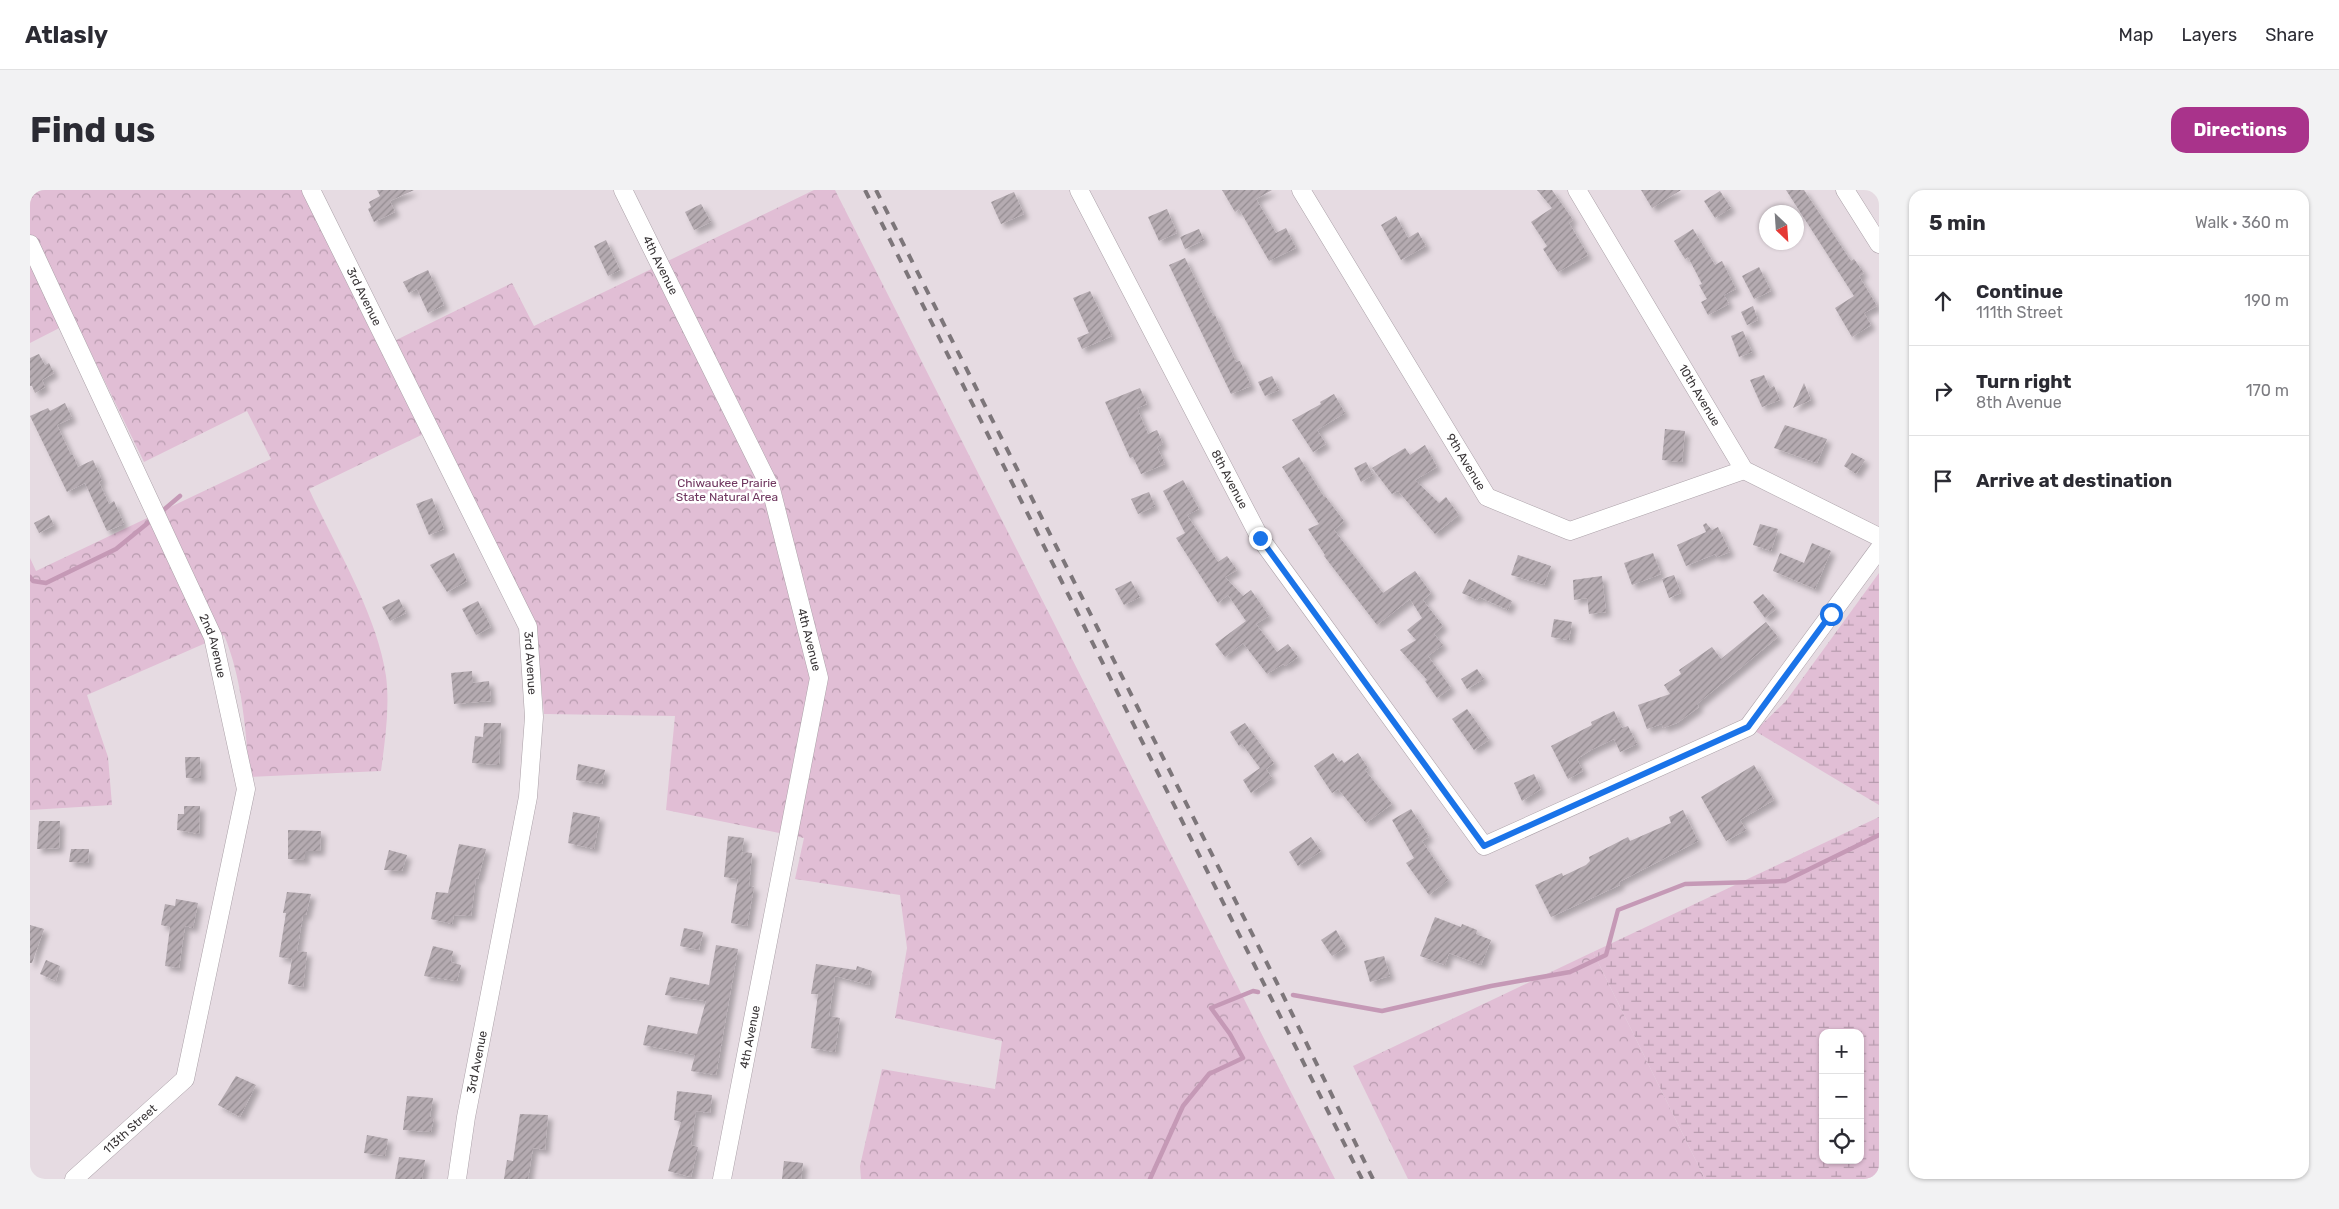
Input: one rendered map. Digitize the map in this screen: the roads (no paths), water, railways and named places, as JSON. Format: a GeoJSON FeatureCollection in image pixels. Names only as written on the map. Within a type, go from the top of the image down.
{"type":"FeatureCollection","features":[{"type":"Feature","properties":{"kind":"street","name":"3rd Avenue"},"geometry":{"type":"LineString","coordinates":[[311,190],[528,627],[534,717],[528,797],[466,1117],[457,1179]]}},
{"type":"Feature","properties":{"kind":"street","name":"4th Avenue"},"geometry":{"type":"LineString","coordinates":[[623,190],[771,489],[818,678],[722,1179]]}},
{"type":"Feature","properties":{"kind":"street","name":"8th Avenue"},"geometry":{"type":"LineString","coordinates":[[1079,190],[1260,538],[1484,846],[1748,727],[1879,549]]}},
{"type":"Feature","properties":{"kind":"street","name":"9th Avenue"},"geometry":{"type":"LineString","coordinates":[[1301,190],[1487,497],[1570,531],[1744,470]]}},
{"type":"Feature","properties":{"kind":"street","name":"10th Avenue"},"geometry":{"type":"LineString","coordinates":[[1577,190],[1744,470]]}},
{"type":"Feature","properties":{"kind":"street"},"geometry":{"type":"LineString","coordinates":[[1845,190],[1879,244]]}},
{"type":"Feature","properties":{"kind":"street","name":"2nd Avenue"},"geometry":{"type":"LineString","coordinates":[[30,244],[214,637],[246,789],[185,1079]]}},
{"type":"Feature","properties":{"kind":"street"},"geometry":{"type":"LineString","coordinates":[[1744,470],[1879,537]]}},
{"type":"Feature","properties":{"kind":"street","name":"113th Street"},"geometry":{"type":"LineString","coordinates":[[74,1179],[185,1079]]}},
{"type":"Feature","properties":{"kind":"waterway"},"geometry":{"type":"LineString","coordinates":[[160,513],[180,496]]}},
{"type":"Feature","properties":{"kind":"waterway"},"geometry":{"type":"LineString","coordinates":[[30,577],[33,581],[46,583],[116,549],[154,518]]}},
{"type":"Feature","properties":{"kind":"waterway"},"geometry":{"type":"LineString","coordinates":[[1293,995],[1382,1011],[1491,986],[1570,972],[1606,955],[1618,910],[1685,884],[1785,881],[1879,835]]}},
{"type":"Feature","properties":{"kind":"waterway"},"geometry":{"type":"LineString","coordinates":[[1150,1179],[1183,1106],[1209,1074],[1243,1058],[1230,1034],[1211,1008],[1253,991],[1258,992]]}},
{"type":"Feature","properties":{"kind":"railway"},"geometry":{"type":"LineString","coordinates":[[865,190],[1362,1179]]}},
{"type":"Feature","properties":{"kind":"railway"},"geometry":{"type":"LineString","coordinates":[[876,190],[1276,981],[1373,1179]]}},
{"type":"Feature","properties":{"kind":"park label","name":"Chiwaukee Prairie State Natural Area"},"geometry":{"type":"Point","coordinates":[727,490]}}]}
